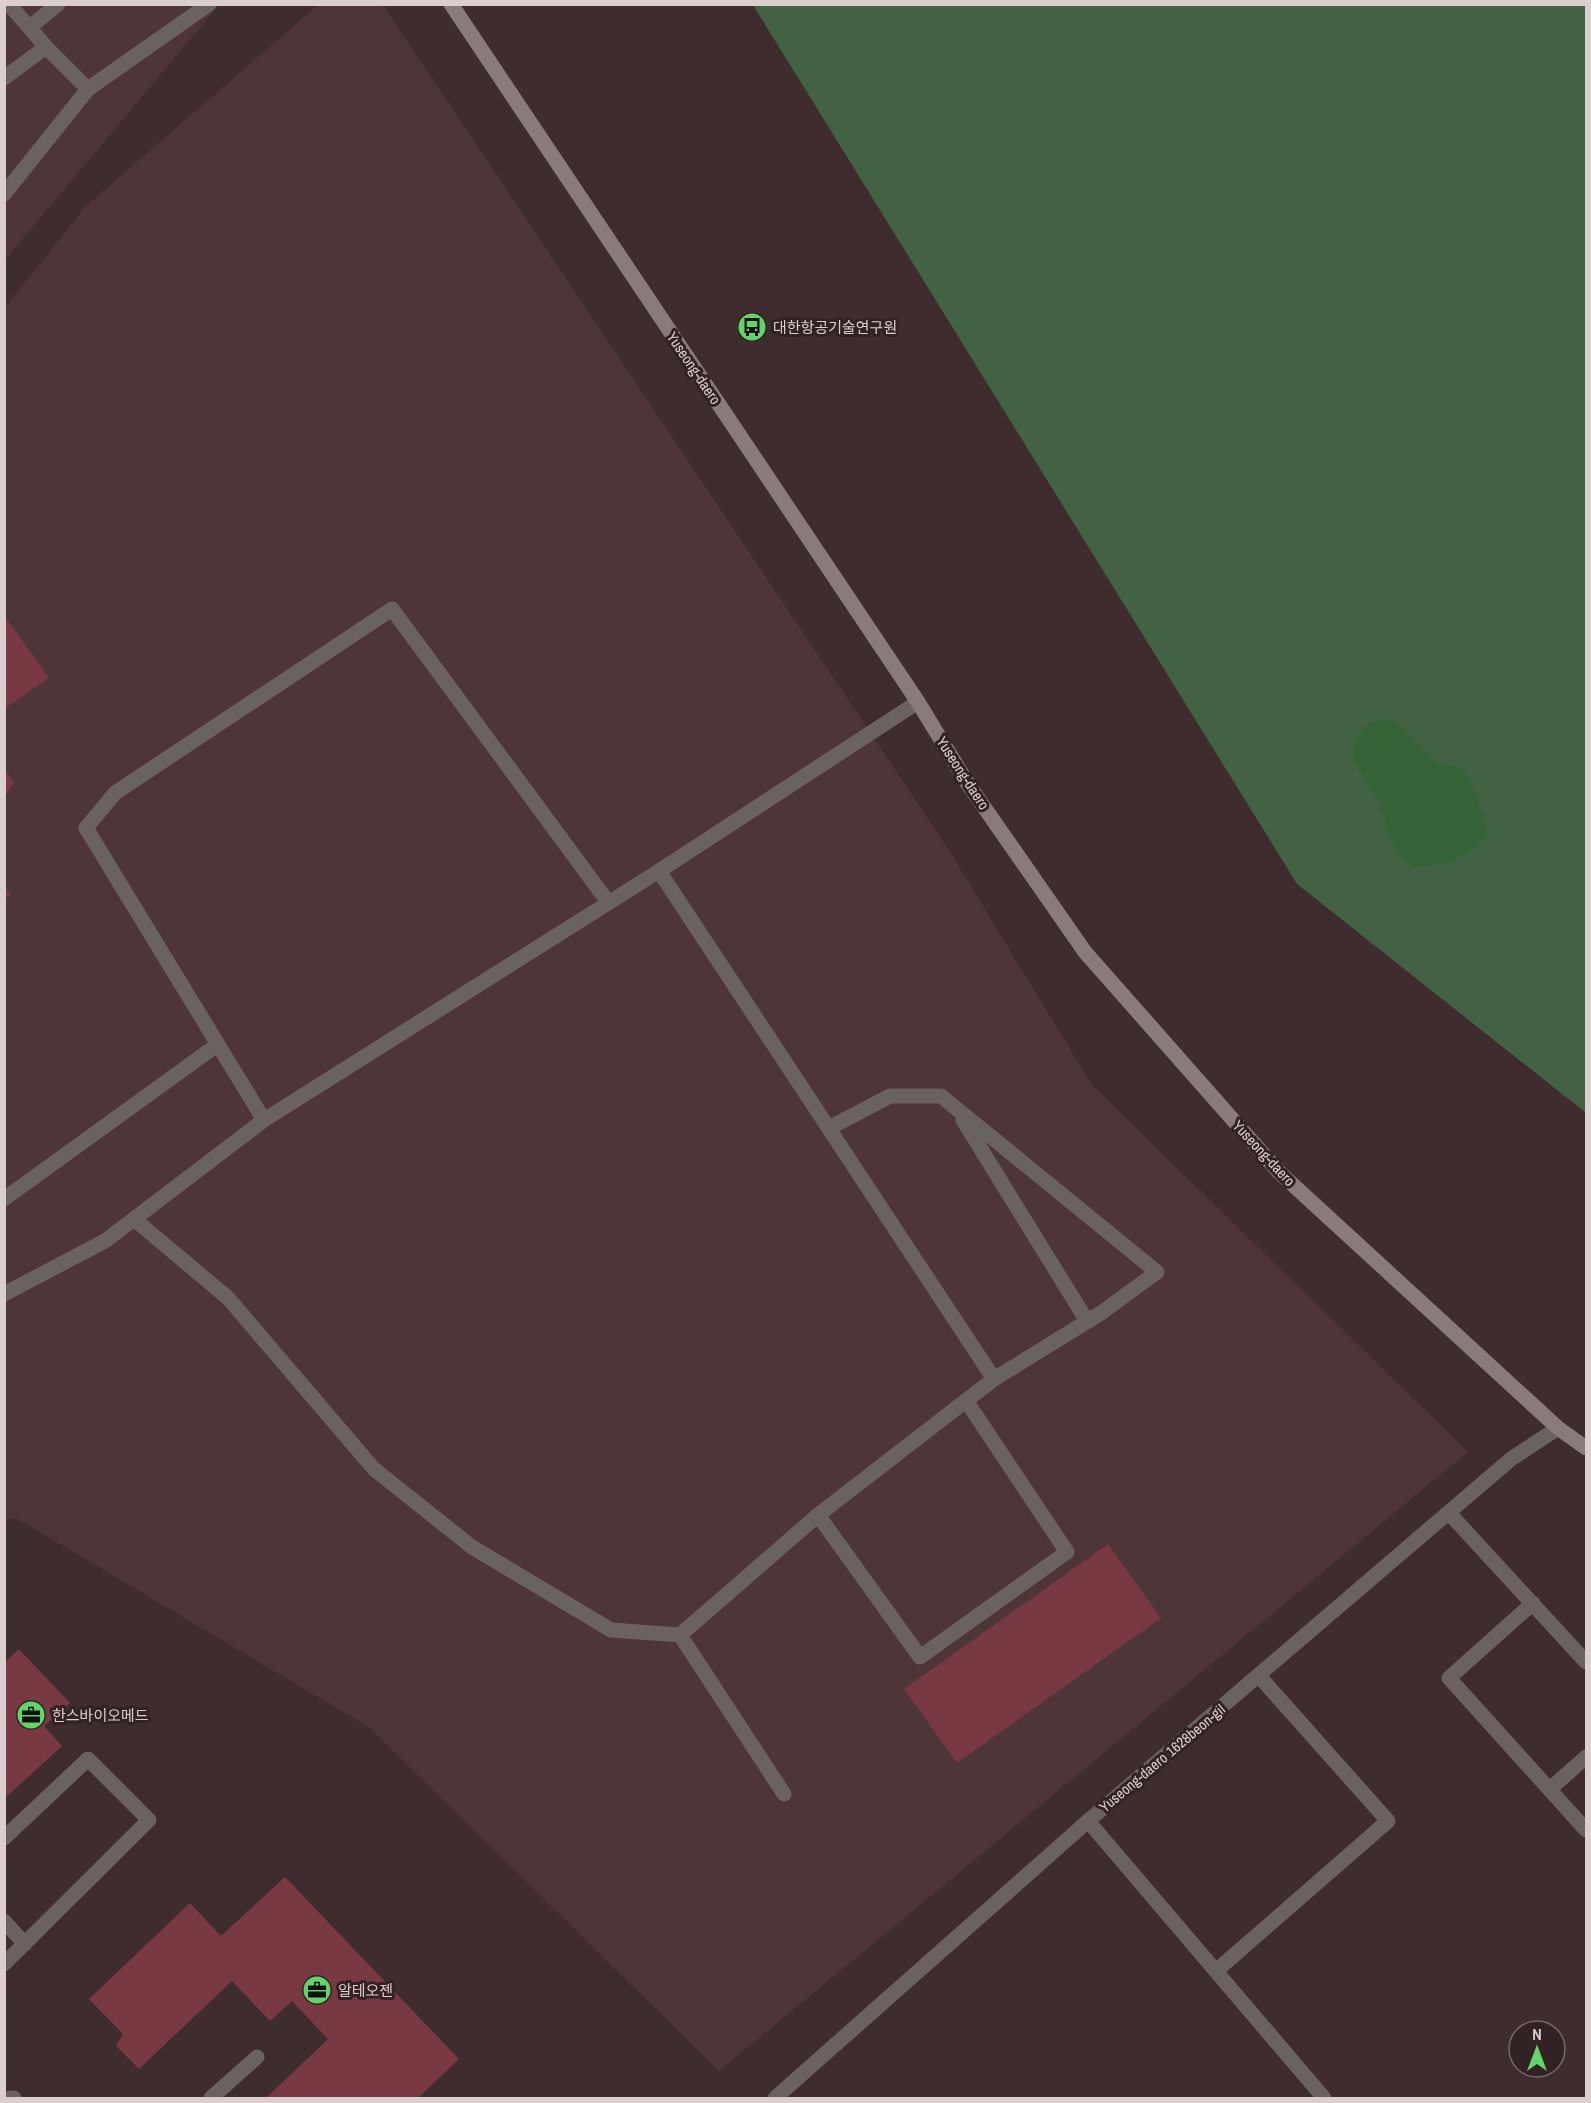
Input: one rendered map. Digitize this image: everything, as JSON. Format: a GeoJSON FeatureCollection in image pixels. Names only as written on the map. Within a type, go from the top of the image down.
{"type":"FeatureCollection","features":[{"type":"Feature","properties":{"kind":"main road","name":"Yuseong-daero"},"geometry":{"type":"LineString","coordinates":[[451,4],[918,702],[968,784],[1092,961],[1279,1173],[1558,1428],[1587,1448]]}},
{"type":"Feature","properties":{"kind":"street"},"geometry":{"type":"LineString","coordinates":[[9,4],[46,47],[88,89]]}},
{"type":"Feature","properties":{"kind":"street"},"geometry":{"type":"LineString","coordinates":[[30,27],[58,4]]}},
{"type":"Feature","properties":{"kind":"street"},"geometry":{"type":"LineString","coordinates":[[4,195],[88,89],[209,4]]}},
{"type":"Feature","properties":{"kind":"street"},"geometry":{"type":"LineString","coordinates":[[4,78],[46,47]]}},
{"type":"Feature","properties":{"kind":"street"},"geometry":{"type":"LineString","coordinates":[[264,1120],[86,828],[115,793],[392,609],[608,902]]}},
{"type":"Feature","properties":{"kind":"street"},"geometry":{"type":"LineString","coordinates":[[4,1294],[105,1241],[264,1120],[659,871],[918,702]]}},
{"type":"Feature","properties":{"kind":"street"},"geometry":{"type":"LineString","coordinates":[[659,871],[994,1379]]}},
{"type":"Feature","properties":{"kind":"street"},"geometry":{"type":"LineString","coordinates":[[4,1199],[217,1045]]}},
{"type":"Feature","properties":{"kind":"street"},"geometry":{"type":"LineString","coordinates":[[134,1219],[228,1298],[374,1468],[472,1547],[611,1630],[680,1635],[818,1515],[994,1379],[1087,1322],[1157,1272],[940,1096],[890,1096],[828,1128]]}},
{"type":"Feature","properties":{"kind":"street"},"geometry":{"type":"LineString","coordinates":[[956,1108],[1087,1322]]}},
{"type":"Feature","properties":{"kind":"street"},"geometry":{"type":"LineString","coordinates":[[818,1515],[920,1657],[1067,1552],[967,1402]]}},
{"type":"Feature","properties":{"kind":"street","name":"Yuseong-daero 1628beon-gil"},"geometry":{"type":"LineString","coordinates":[[774,2098],[1088,1821],[1511,1459],[1558,1428]]}},
{"type":"Feature","properties":{"kind":"street"},"geometry":{"type":"LineString","coordinates":[[1449,1513],[1587,1662]]}},
{"type":"Feature","properties":{"kind":"street"},"geometry":{"type":"LineString","coordinates":[[1533,1603],[1449,1678],[1587,1830]]}},
{"type":"Feature","properties":{"kind":"street"},"geometry":{"type":"LineString","coordinates":[[680,1635],[784,1794]]}},
{"type":"Feature","properties":{"kind":"street"},"geometry":{"type":"LineString","coordinates":[[1216,1971],[1388,1821],[1259,1676]]}},
{"type":"Feature","properties":{"kind":"street"},"geometry":{"type":"LineString","coordinates":[[1550,1789],[1587,1757]]}},
{"type":"Feature","properties":{"kind":"street"},"geometry":{"type":"LineString","coordinates":[[4,1838],[88,1760],[149,1820],[4,1964]]}},
{"type":"Feature","properties":{"kind":"street"},"geometry":{"type":"LineString","coordinates":[[1088,1821],[1324,2098]]}},
{"type":"Feature","properties":{"kind":"street"},"geometry":{"type":"LineString","coordinates":[[4,1921],[25,1944]]}},
{"type":"Feature","properties":{"kind":"street"},"geometry":{"type":"LineString","coordinates":[[211,2098],[257,2057]]}},
{"type":"Feature","properties":{"kind":"shaded area"},"geometry":{"type":"Polygon","coordinates":[[[5,5],[219,5],[5,260],[5,5]]]}},
{"type":"Feature","properties":{"kind":"shaded area"},"geometry":{"type":"Polygon","coordinates":[[[318,5],[383,5],[950,852],[1092,1085],[1468,1452],[719,2071],[370,1728],[16,1518],[5,1520],[4,309],[85,207],[318,5]]]}},
{"type":"Feature","properties":{"kind":"shaded area"},"geometry":{"type":"Polygon","coordinates":[[[753,5],[1586,5],[1586,1113],[1297,884],[753,5]]]}},
{"type":"Feature","properties":{"kind":"shaded area"},"geometry":{"type":"Polygon","coordinates":[[[1385,720],[1397,723],[1438,764],[1462,767],[1476,793],[1488,835],[1470,851],[1455,860],[1413,867],[1397,853],[1387,830],[1381,805],[1364,781],[1353,756],[1357,736],[1369,723],[1385,720]]]}},
{"type":"Feature","properties":{"kind":"building"},"geometry":{"type":"Polygon","coordinates":[[[4,615],[49,678],[4,709],[4,615]]]}},
{"type":"Feature","properties":{"kind":"building"},"geometry":{"type":"Polygon","coordinates":[[[5,770],[14,783],[5,795],[5,770]]]}},
{"type":"Feature","properties":{"kind":"building"},"geometry":{"type":"Polygon","coordinates":[[[4,885],[11,895],[4,899],[4,885]]]}},
{"type":"Feature","properties":{"kind":"building"},"geometry":{"type":"Polygon","coordinates":[[[1108,1544],[1161,1618],[957,1763],[904,1689],[1108,1544]]]}},
{"type":"Feature","properties":{"kind":"building","name":"한스바이오메드"},"geometry":{"type":"Polygon","coordinates":[[[19,1649],[70,1703],[44,1726],[62,1746],[4,1799],[4,1663],[19,1649]]]}},
{"type":"Feature","properties":{"kind":"building","name":"알테오젠"},"geometry":{"type":"Polygon","coordinates":[[[285,1877],[459,2059],[418,2098],[266,2098],[328,2039],[292,2001],[270,2021],[232,1981],[139,2069],[116,2046],[123,2034],[89,1999],[190,1903],[221,1936],[285,1877]]]}},
{"type":"Feature","properties":{"kind":"place","name":"대한항공기술연구원"},"geometry":{"type":"Point","coordinates":[752,327]}},
{"type":"Feature","properties":{"kind":"place","name":"한스바이오메드"},"geometry":{"type":"Point","coordinates":[31,1715]}},
{"type":"Feature","properties":{"kind":"place","name":"알테오젠"},"geometry":{"type":"Point","coordinates":[317,1990]}}]}
